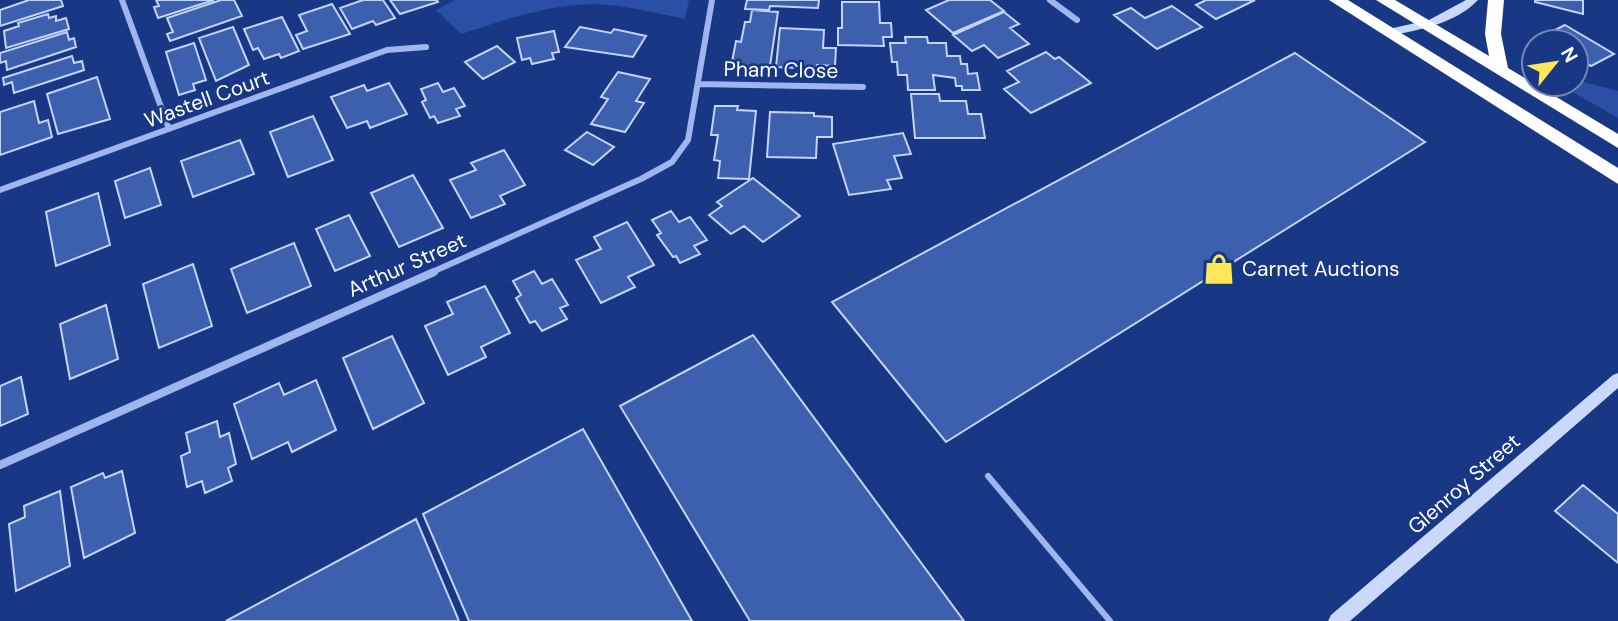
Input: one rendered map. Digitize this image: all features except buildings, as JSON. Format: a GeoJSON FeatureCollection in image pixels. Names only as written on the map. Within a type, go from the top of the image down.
{"type":"FeatureCollection","features":[{"type":"Feature","properties":{"kind":"highway"},"geometry":{"type":"LineString","coordinates":[[1337,0],[1618,177]]}},
{"type":"Feature","properties":{"kind":"highway"},"geometry":{"type":"LineString","coordinates":[[1496,0],[1493,34],[1500,70]]}},
{"type":"Feature","properties":{"kind":"highway"},"geometry":{"type":"LineString","coordinates":[[1388,33],[1395,3],[1618,142]]}},
{"type":"Feature","properties":{"kind":"street"},"geometry":{"type":"LineString","coordinates":[[122,0],[169,129]]}},
{"type":"Feature","properties":{"kind":"street","name":"Arthur Street"},"geometry":{"type":"LineString","coordinates":[[0,465],[652,174],[672,162],[688,140],[712,0]]}},
{"type":"Feature","properties":{"kind":"street"},"geometry":{"type":"LineString","coordinates":[[1050,0],[1077,20]]}},
{"type":"Feature","properties":{"kind":"street"},"geometry":{"type":"LineString","coordinates":[[1388,33],[1428,26],[1454,15],[1473,0]]}},
{"type":"Feature","properties":{"kind":"street","name":"Wastell Court"},"geometry":{"type":"LineString","coordinates":[[0,190],[387,50],[426,47]]}},
{"type":"Feature","properties":{"kind":"street","name":"Pham Close"},"geometry":{"type":"LineString","coordinates":[[698,83],[863,87]]}},
{"type":"Feature","properties":{"kind":"street","name":"Glenroy Street"},"geometry":{"type":"LineString","coordinates":[[1337,621],[1618,379]]}},
{"type":"Feature","properties":{"kind":"lane"},"geometry":{"type":"LineString","coordinates":[[988,476],[1110,621]]}},
{"type":"Feature","properties":{"kind":"shaded area"},"geometry":{"type":"Polygon","coordinates":[[[455,0],[689,0],[685,19],[610,5],[573,5],[534,12],[461,34],[436,10],[455,0]]]}},
{"type":"Feature","properties":{"kind":"shaded area"},"geometry":{"type":"Polygon","coordinates":[[[1590,84],[1618,91],[1618,118],[1583,98],[1590,98],[1590,84]]]}},
{"type":"Feature","properties":{"kind":"place","name":"Carnet Auctions"},"geometry":{"type":"Point","coordinates":[1219,269]}}]}
